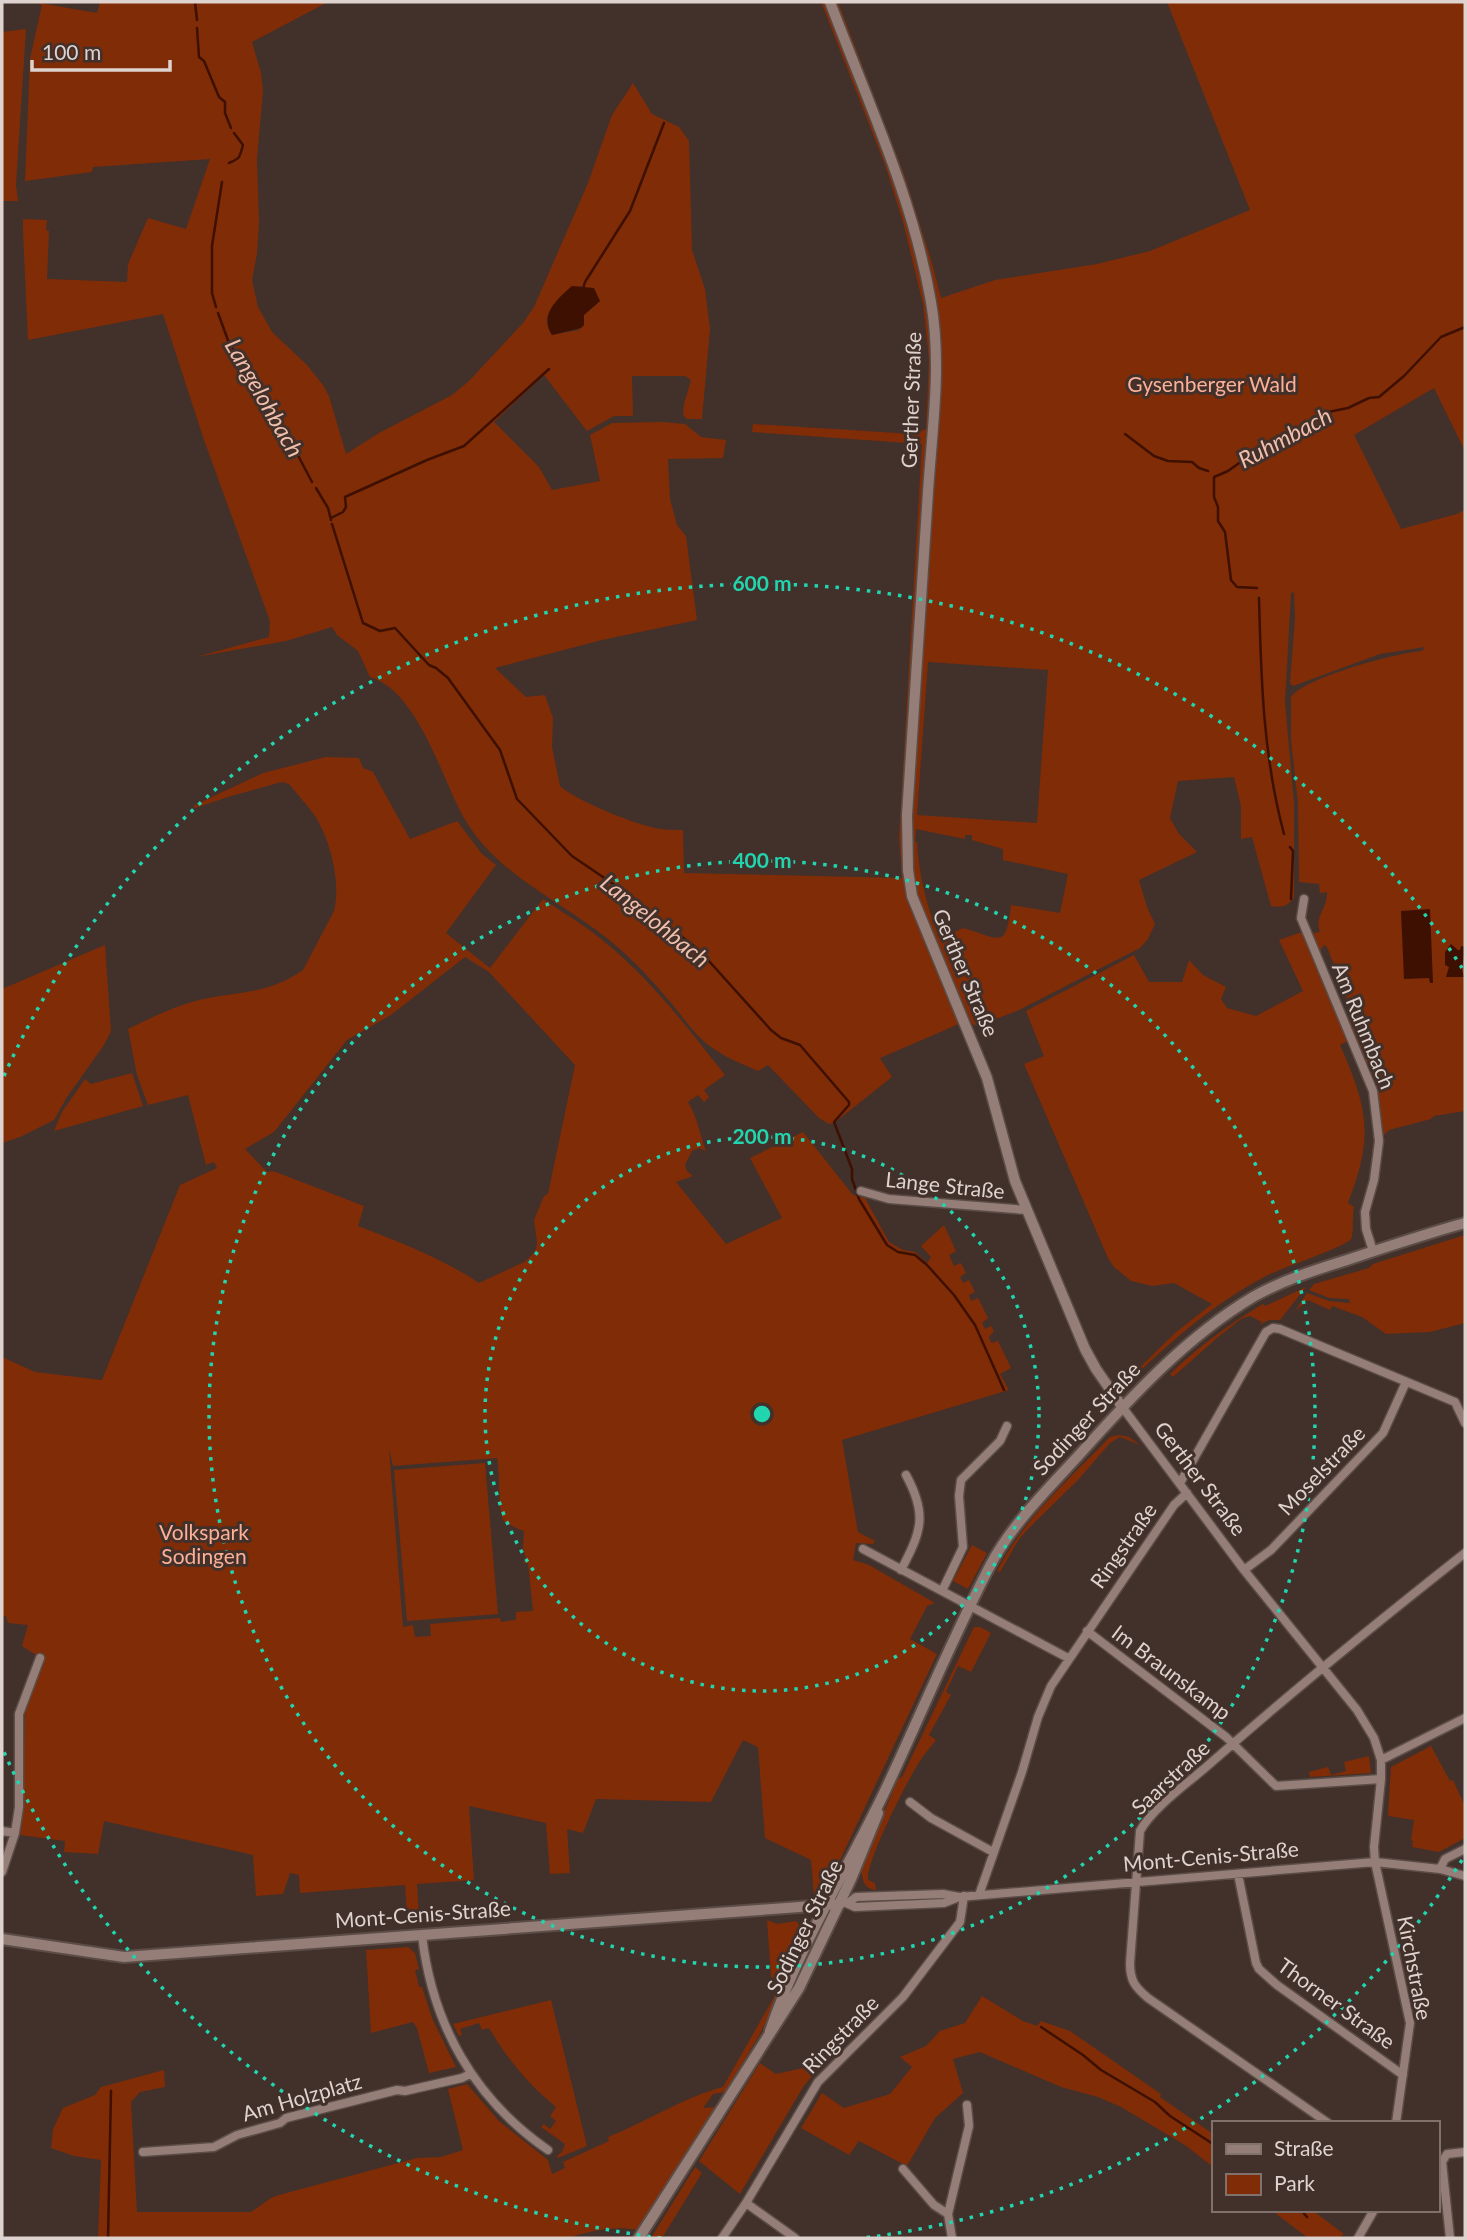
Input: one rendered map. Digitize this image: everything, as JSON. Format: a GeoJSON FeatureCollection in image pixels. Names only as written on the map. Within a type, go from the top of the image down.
{"type":"FeatureCollection","features":[{"type":"Feature","properties":{"kind":"main road","name":"Sodinger Straße"},"geometry":{"type":"LineString","coordinates":[[770,2031],[778,2006],[825,1906],[882,1797],[992,1562],[1022,1520],[1123,1408],[1179,1351],[1235,1308],[1303,1275],[1465,1223]]}},
{"type":"Feature","properties":{"kind":"main road","name":"Sodinger Straße"},"geometry":{"type":"LineString","coordinates":[[639,2238],[799,1988],[844,1904],[875,1823],[882,1797]]}},
{"type":"Feature","properties":{"kind":"main road","name":"Mont-Cenis-Straße"},"geometry":{"type":"LineString","coordinates":[[2,1939],[124,1956],[844,1904]]}},
{"type":"Feature","properties":{"kind":"street","name":"Gerther Straße"},"geometry":{"type":"LineString","coordinates":[[830,2],[898,180],[926,279],[934,329],[936,356],[907,815],[908,870],[912,896],[987,1078],[1014,1181],[1085,1349],[1123,1408],[1244,1570],[1357,1710],[1374,1738],[1381,1760],[1375,1862]]}},
{"type":"Feature","properties":{"kind":"street","name":"Am Ruhmbach"},"geometry":{"type":"LineString","coordinates":[[1304,899],[1301,918],[1373,1091],[1379,1141],[1374,1180],[1365,1212],[1366,1229],[1373,1251]]}},
{"type":"Feature","properties":{"kind":"street","name":"Lange Straße"},"geometry":{"type":"LineString","coordinates":[[861,1191],[889,1199],[1026,1210]]}},
{"type":"Feature","properties":{"kind":"street"},"geometry":{"type":"LineString","coordinates":[[1180,1483],[1266,1332],[1273,1328],[1455,1402],[1465,1423]]}},
{"type":"Feature","properties":{"kind":"street","name":"Moselstraße"},"geometry":{"type":"LineString","coordinates":[[1244,1570],[1271,1550],[1383,1433],[1406,1382]]}},
{"type":"Feature","properties":{"kind":"street"},"geometry":{"type":"LineString","coordinates":[[942,1591],[963,1547],[958,1496],[961,1480],[1000,1441],[1007,1426]]}},
{"type":"Feature","properties":{"kind":"street"},"geometry":{"type":"LineString","coordinates":[[901,1570],[917,1540],[920,1527],[917,1499],[906,1475]]}},
{"type":"Feature","properties":{"kind":"street","name":"Ringstraße"},"geometry":{"type":"LineString","coordinates":[[979,1895],[1022,1772],[1038,1717],[1051,1686],[1174,1505],[1187,1493]]}},
{"type":"Feature","properties":{"kind":"street"},"geometry":{"type":"LineString","coordinates":[[863,1549],[1068,1658]]}},
{"type":"Feature","properties":{"kind":"street","name":"Saarstraße"},"geometry":{"type":"LineString","coordinates":[[1325,2121],[1134,1986],[1130,1963],[1138,1843],[1145,1822],[1323,1667],[1465,1553]]}},
{"type":"Feature","properties":{"kind":"street","name":"Im Braunskamp"},"geometry":{"type":"LineString","coordinates":[[1087,1631],[1233,1744],[1268,1781],[1279,1787],[1381,1779]]}},
{"type":"Feature","properties":{"kind":"street"},"geometry":{"type":"LineString","coordinates":[[2,1872],[15,1833],[20,1777],[19,1714],[40,1658]]}},
{"type":"Feature","properties":{"kind":"street"},"geometry":{"type":"LineString","coordinates":[[1381,1760],[1465,1718]]}},
{"type":"Feature","properties":{"kind":"street"},"geometry":{"type":"LineString","coordinates":[[910,1802],[930,1818],[993,1852]]}},
{"type":"Feature","properties":{"kind":"street"},"geometry":{"type":"LineString","coordinates":[[2,1831],[15,1833]]}},
{"type":"Feature","properties":{"kind":"street"},"geometry":{"type":"LineString","coordinates":[[1440,1868],[1445,1860],[1465,1849]]}},
{"type":"Feature","properties":{"kind":"street","name":"Mont-Cenis-Straße"},"geometry":{"type":"LineString","coordinates":[[844,1904],[928,1904],[950,1902],[962,1896],[1375,1862],[1440,1868],[1465,1876]]}},
{"type":"Feature","properties":{"kind":"street","name":"Kirchstraße"},"geometry":{"type":"LineString","coordinates":[[1375,1862],[1410,2023],[1396,2121]]}},
{"type":"Feature","properties":{"kind":"street","name":"Thorner Straße"},"geometry":{"type":"LineString","coordinates":[[1238,1874],[1259,1969],[1277,1985],[1403,2075]]}},
{"type":"Feature","properties":{"kind":"street","name":"Ringstraße"},"geometry":{"type":"LineString","coordinates":[[722,2238],[818,2082],[903,1997],[960,1922],[962,1896]]}},
{"type":"Feature","properties":{"kind":"street"},"geometry":{"type":"LineString","coordinates":[[422,1935],[439,2014],[470,2074],[512,2122],[548,2150]]}},
{"type":"Feature","properties":{"kind":"street","name":"Am Holzplatz"},"geometry":{"type":"LineString","coordinates":[[143,2152],[215,2147],[237,2135],[280,2123],[286,2118],[470,2074]]}},
{"type":"Feature","properties":{"kind":"street"},"geometry":{"type":"LineString","coordinates":[[951,2238],[948,2214],[969,2126],[967,2105]]}},
{"type":"Feature","properties":{"kind":"street"},"geometry":{"type":"LineString","coordinates":[[1450,2238],[1442,2162],[1447,2154],[1465,2152]]}},
{"type":"Feature","properties":{"kind":"street"},"geometry":{"type":"LineString","coordinates":[[903,2169],[934,2205],[948,2214]]}},
{"type":"Feature","properties":{"kind":"street"},"geometry":{"type":"LineString","coordinates":[[746,2203],[795,2238]]}},
{"type":"Feature","properties":{"kind":"street"},"geometry":{"type":"LineString","coordinates":[[1358,2238],[1373,2212]]}},
{"type":"Feature","properties":{"kind":"green space","name":"Gysenberger Wald"},"geometry":{"type":"Polygon","coordinates":[[[34,2],[97,13],[100,2],[328,2],[252,42],[263,91],[257,159],[259,223],[252,280],[258,307],[272,332],[307,365],[329,396],[346,454],[379,433],[452,395],[468,382],[523,323],[534,307],[588,183],[612,115],[633,83],[652,114],[679,127],[689,141],[692,250],[705,289],[710,329],[702,419],[687,419],[683,415],[691,380],[685,376],[632,376],[633,416],[614,416],[587,431],[544,375],[494,422],[539,467],[552,490],[600,481],[590,435],[612,423],[685,424],[701,437],[726,440],[723,458],[668,459],[670,499],[677,525],[686,536],[697,620],[602,640],[495,668],[526,697],[545,695],[553,718],[552,747],[560,786],[591,805],[633,821],[658,829],[683,830],[684,873],[902,878],[899,837],[922,444],[752,432],[753,424],[913,434],[926,429],[929,360],[923,304],[903,222],[885,165],[821,2],[838,2],[905,177],[941,298],[995,280],[1097,264],[1150,251],[1250,210],[1167,2],[1465,2],[1465,451],[1434,388],[1354,435],[1401,529],[1465,510],[1465,1111],[1434,1116],[1389,1130],[1383,1136],[1375,1092],[1348,1022],[1353,1014],[1327,947],[1324,945],[1320,951],[1313,933],[1320,932],[1319,921],[1327,892],[1320,893],[1319,884],[1299,882],[1298,803],[1291,740],[1291,697],[1300,689],[1332,674],[1373,661],[1422,651],[1425,647],[1380,654],[1293,686],[1290,683],[1295,619],[1294,592],[1291,593],[1285,703],[1294,802],[1292,900],[1284,906],[1271,906],[1252,837],[1241,839],[1241,806],[1234,777],[1178,781],[1170,818],[1179,834],[1197,852],[1139,880],[1155,924],[1140,948],[1017,1011],[977,1026],[972,1024],[936,942],[927,945],[959,1024],[880,1058],[892,1077],[834,1123],[829,1124],[819,1118],[768,1065],[758,1071],[705,1043],[654,983],[621,950],[496,858],[464,818],[415,717],[387,685],[370,677],[358,651],[337,635],[332,627],[286,641],[196,657],[269,637],[270,621],[204,440],[163,314],[28,340],[23,219],[47,220],[47,279],[127,282],[128,264],[148,218],[186,229],[210,159],[93,167],[92,172],[25,181],[30,59],[42,5],[34,2]],[[581,286],[553,305],[547,319],[552,335],[579,330],[584,315],[600,301],[581,286]],[[928,662],[917,815],[1037,823],[1048,670],[928,662]],[[916,829],[915,842],[924,892],[940,939],[963,928],[999,938],[1007,929],[1011,905],[1060,913],[1068,874],[1003,860],[1003,849],[972,840],[972,835],[965,835],[965,839],[916,829]]]}},
{"type":"Feature","properties":{"kind":"green space"},"geometry":{"type":"Polygon","coordinates":[[[26,29],[16,185],[18,201],[2,201],[2,32],[26,29]]]}},
{"type":"Feature","properties":{"kind":"green space","name":"Volkspark Sodingen"},"geometry":{"type":"Polygon","coordinates":[[[326,757],[359,758],[363,768],[373,772],[410,839],[457,821],[482,854],[496,865],[446,933],[490,968],[543,899],[594,934],[635,970],[667,1003],[725,1075],[704,1090],[709,1097],[704,1102],[698,1095],[688,1102],[706,1151],[699,1148],[692,1151],[685,1165],[693,1176],[676,1182],[726,1244],[782,1218],[750,1158],[803,1132],[853,1195],[865,1198],[889,1242],[903,1250],[915,1252],[927,1263],[931,1257],[921,1246],[944,1225],[956,1251],[949,1255],[954,1266],[961,1263],[966,1273],[960,1277],[963,1283],[969,1280],[975,1292],[969,1295],[971,1301],[978,1298],[988,1318],[982,1323],[985,1329],[991,1326],[994,1331],[989,1337],[991,1343],[998,1341],[1011,1368],[1000,1374],[1009,1390],[842,1440],[858,1532],[875,1541],[873,1544],[856,1543],[853,1560],[869,1565],[935,1603],[927,1606],[910,1639],[937,1654],[823,1893],[814,1896],[811,1860],[765,1838],[758,1747],[743,1740],[711,1802],[596,1799],[583,1833],[567,1829],[570,1873],[550,1874],[546,1823],[469,1806],[474,1880],[417,1884],[419,1916],[407,1914],[405,1885],[300,1893],[299,1875],[290,1873],[283,1894],[256,1896],[253,1855],[104,1821],[98,1854],[64,1852],[65,1841],[20,1835],[25,1715],[40,1665],[35,1663],[36,1655],[22,1646],[28,1625],[8,1623],[6,1616],[2,1616],[2,1357],[35,1372],[102,1380],[180,1185],[217,1168],[214,1162],[206,1165],[188,1095],[148,1105],[137,1075],[128,1029],[190,1003],[265,988],[290,978],[303,970],[334,911],[335,876],[327,840],[317,819],[289,784],[282,782],[195,808],[193,806],[263,773],[326,757]],[[465,957],[391,1015],[347,1040],[274,1132],[245,1149],[267,1172],[273,1171],[364,1206],[358,1226],[435,1258],[479,1283],[526,1261],[536,1250],[534,1220],[544,1196],[548,1194],[575,1065],[489,972],[465,957]],[[389,1449],[403,1627],[413,1625],[415,1637],[431,1636],[430,1624],[500,1618],[501,1622],[516,1620],[516,1612],[533,1611],[528,1563],[523,1563],[526,1558],[523,1549],[524,1531],[508,1524],[502,1517],[497,1458],[393,1466],[389,1449]]]}},
{"type":"Feature","properties":{"kind":"green space"},"geometry":{"type":"Polygon","coordinates":[[[1302,932],[1348,1041],[1340,1045],[1362,1105],[1362,1159],[1348,1203],[1354,1207],[1352,1237],[1346,1243],[1268,1275],[1231,1297],[1180,1335],[1132,1379],[1126,1381],[1175,1333],[1212,1304],[1174,1283],[1152,1286],[1131,1281],[1114,1267],[1108,1258],[1024,1064],[1044,1056],[1026,1011],[1134,955],[1149,982],[1182,982],[1189,960],[1203,975],[1226,987],[1221,999],[1227,1008],[1256,1016],[1303,991],[1279,940],[1302,932]]]}},
{"type":"Feature","properties":{"kind":"green space"},"geometry":{"type":"Polygon","coordinates":[[[105,945],[111,1031],[104,1045],[54,1120],[2,1143],[2,989],[105,945]]]}},
{"type":"Feature","properties":{"kind":"green space"},"geometry":{"type":"Polygon","coordinates":[[[132,1073],[143,1106],[54,1131],[62,1112],[85,1079],[91,1084],[132,1073]]]}},
{"type":"Feature","properties":{"kind":"green space"},"geometry":{"type":"Polygon","coordinates":[[[1465,1235],[1465,1323],[1430,1332],[1386,1334],[1362,1317],[1332,1306],[1330,1310],[1308,1300],[1295,1311],[1307,1293],[1329,1301],[1350,1303],[1349,1299],[1329,1298],[1309,1290],[1314,1284],[1465,1235]]]}},
{"type":"Feature","properties":{"kind":"green space"},"geometry":{"type":"Polygon","coordinates":[[[1306,1287],[1280,1320],[1269,1320],[1259,1325],[1262,1322],[1250,1316],[1241,1319],[1173,1377],[1170,1374],[1203,1345],[1250,1312],[1306,1287]]]}},
{"type":"Feature","properties":{"kind":"green space"},"geometry":{"type":"Polygon","coordinates":[[[1119,1435],[1129,1437],[1140,1445],[1120,1437],[1110,1443],[1078,1480],[1019,1539],[1000,1572],[997,1571],[1020,1534],[1048,1500],[1110,1437],[1119,1435]]]}},
{"type":"Feature","properties":{"kind":"green space"},"geometry":{"type":"Polygon","coordinates":[[[485,1463],[498,1614],[407,1621],[394,1470],[485,1463]]]}},
{"type":"Feature","properties":{"kind":"green space"},"geometry":{"type":"Polygon","coordinates":[[[972,1545],[987,1553],[968,1589],[953,1581],[972,1545]]]}},
{"type":"Feature","properties":{"kind":"green space"},"geometry":{"type":"Polygon","coordinates":[[[974,1627],[991,1633],[971,1672],[958,1666],[946,1692],[951,1695],[929,1735],[936,1740],[906,1785],[873,1857],[868,1880],[875,1883],[876,1890],[871,1889],[865,1885],[860,1869],[898,1779],[902,1777],[974,1627]]]}},
{"type":"Feature","properties":{"kind":"green space"},"geometry":{"type":"Polygon","coordinates":[[[1431,1746],[1450,1781],[1453,1780],[1465,1806],[1465,1838],[1439,1852],[1412,1847],[1414,1820],[1388,1816],[1391,1767],[1431,1746]]]}},
{"type":"Feature","properties":{"kind":"green space"},"geometry":{"type":"Polygon","coordinates":[[[1369,1756],[1371,1773],[1310,1777],[1309,1772],[1328,1767],[1331,1775],[1346,1771],[1344,1762],[1369,1756]]]}},
{"type":"Feature","properties":{"kind":"green space"},"geometry":{"type":"Polygon","coordinates":[[[767,1920],[777,1924],[796,1921],[803,1929],[809,1930],[760,2034],[725,2092],[713,2094],[703,2108],[715,2107],[638,2230],[603,2229],[568,2238],[98,2238],[101,2160],[74,2156],[51,2148],[53,2129],[63,2108],[95,2095],[101,2087],[164,2070],[165,2087],[140,2092],[131,2102],[137,2212],[251,2212],[279,2195],[417,2158],[441,2157],[463,2150],[448,2089],[467,2084],[499,2121],[548,2160],[552,2174],[565,2168],[563,2162],[609,2141],[608,2137],[694,2097],[723,2087],[778,1990],[772,1989],[767,1920]]]}},
{"type":"Feature","properties":{"kind":"green space"},"geometry":{"type":"Polygon","coordinates":[[[408,1947],[415,1953],[419,1969],[415,1970],[419,1987],[422,1987],[432,2018],[456,2067],[429,2073],[413,2022],[371,2033],[366,1950],[408,1947]]]}},
{"type":"Feature","properties":{"kind":"green space"},"geometry":{"type":"Polygon","coordinates":[[[982,1996],[1023,2021],[1037,2026],[1041,2021],[1070,2031],[1212,2133],[1212,2166],[1185,2145],[1121,2107],[1098,2097],[1061,2087],[980,2052],[953,2059],[963,2093],[935,2118],[907,2166],[859,2141],[849,2155],[801,2128],[822,2093],[844,2108],[890,2094],[912,2067],[900,2057],[926,2046],[940,2031],[965,2023],[982,1996]]]}},
{"type":"Feature","properties":{"kind":"green space"},"geometry":{"type":"Polygon","coordinates":[[[551,2000],[587,2146],[558,2158],[565,2144],[541,2127],[544,2124],[550,2129],[556,2121],[550,2116],[556,2107],[519,2071],[489,2028],[482,2030],[479,2023],[460,2029],[462,2035],[459,2036],[453,2024],[551,2000]]]}},
{"type":"Feature","properties":{"kind":"green space"},"geometry":{"type":"Polygon","coordinates":[[[760,2063],[776,2074],[812,2066],[818,2069],[803,2087],[740,2194],[699,2161],[760,2063]]]}},
{"type":"Feature","properties":{"kind":"green space"},"geometry":{"type":"Polygon","coordinates":[[[695,2167],[702,2173],[662,2238],[651,2238],[695,2167]]]}},
{"type":"Feature","properties":{"kind":"green space"},"geometry":{"type":"Polygon","coordinates":[[[1274,2212],[1315,2212],[1344,2234],[1339,2238],[1308,2238],[1274,2212]]]}},
{"type":"Feature","properties":{"kind":"shaded area"},"geometry":{"type":"Polygon","coordinates":[[[572,286],[594,288],[600,301],[584,315],[584,325],[581,328],[552,335],[549,314],[556,302],[572,286]]]}},
{"type":"Feature","properties":{"kind":"shaded area"},"geometry":{"type":"Polygon","coordinates":[[[1430,909],[1433,983],[1430,983],[1429,978],[1404,979],[1401,911],[1430,909]]]}},
{"type":"Feature","properties":{"kind":"shaded area"},"geometry":{"type":"Polygon","coordinates":[[[1451,944],[1458,950],[1461,946],[1465,947],[1462,970],[1464,977],[1446,977],[1449,967],[1445,965],[1445,952],[1451,944]]]}},
{"type":"Feature","properties":{"kind":"waterway","name":"Langelohbach"},"geometry":{"type":"LineString","coordinates":[[195,2],[197,20]]}},
{"type":"Feature","properties":{"kind":"waterway","name":"Langelohbach"},"geometry":{"type":"LineString","coordinates":[[197,28],[199,57],[204,61],[219,97],[225,102],[225,113],[231,128]]}},
{"type":"Feature","properties":{"kind":"waterway"},"geometry":{"type":"LineString","coordinates":[[583,289],[630,211],[664,123]]}},
{"type":"Feature","properties":{"kind":"waterway","name":"Langelohbach"},"geometry":{"type":"LineString","coordinates":[[229,163],[239,157],[243,145],[234,133]]}},
{"type":"Feature","properties":{"kind":"waterway","name":"Langelohbach"},"geometry":{"type":"LineString","coordinates":[[216,307],[212,293],[212,246],[222,182]]}},
{"type":"Feature","properties":{"kind":"waterway","name":"Langelohbach"},"geometry":{"type":"LineString","coordinates":[[218,313],[229,343],[251,380],[273,408],[312,482]]}},
{"type":"Feature","properties":{"kind":"waterway","name":"Ruhmbach"},"geometry":{"type":"LineString","coordinates":[[1257,588],[1237,587],[1231,580],[1225,532],[1218,521],[1218,507],[1214,497],[1214,477],[1228,471],[1270,441],[1306,427],[1323,413],[1379,397],[1404,376],[1441,337],[1465,327]]}},
{"type":"Feature","properties":{"kind":"waterway"},"geometry":{"type":"LineString","coordinates":[[331,518],[343,512],[346,507],[345,497],[464,446],[549,369]]}},
{"type":"Feature","properties":{"kind":"waterway"},"geometry":{"type":"LineString","coordinates":[[1125,434],[1154,456],[1168,461],[1192,462],[1208,471]]}},
{"type":"Feature","properties":{"kind":"waterway","name":"Langelohbach"},"geometry":{"type":"LineString","coordinates":[[316,488],[328,508],[331,520]]}},
{"type":"Feature","properties":{"kind":"waterway","name":"Langelohbach"},"geometry":{"type":"LineString","coordinates":[[332,524],[363,623],[380,631],[395,628],[429,665],[448,678],[500,750],[517,799],[572,856],[631,896],[659,923],[664,923],[699,950],[771,1030],[781,1038],[800,1045],[849,1102],[834,1122],[852,1169],[852,1179],[859,1199],[887,1245],[898,1252],[915,1255],[954,1295],[975,1325],[1004,1390]]}},
{"type":"Feature","properties":{"kind":"waterway","name":"Ruhmbach"},"geometry":{"type":"LineString","coordinates":[[1259,598],[1267,746],[1284,834]]}},
{"type":"Feature","properties":{"kind":"waterway","name":"Ruhmbach"},"geometry":{"type":"LineString","coordinates":[[1290,847],[1293,851],[1291,899]]}},
{"type":"Feature","properties":{"kind":"waterway"},"geometry":{"type":"LineString","coordinates":[[1041,2027],[1101,2070],[1155,2102],[1170,2116],[1212,2143]]}},
{"type":"Feature","properties":{"kind":"waterway"},"geometry":{"type":"LineString","coordinates":[[108,2238],[111,2091]]}},
{"type":"Feature","properties":{"kind":"waterway"},"geometry":{"type":"LineString","coordinates":[[1303,2212],[1307,2217]]}}]}
